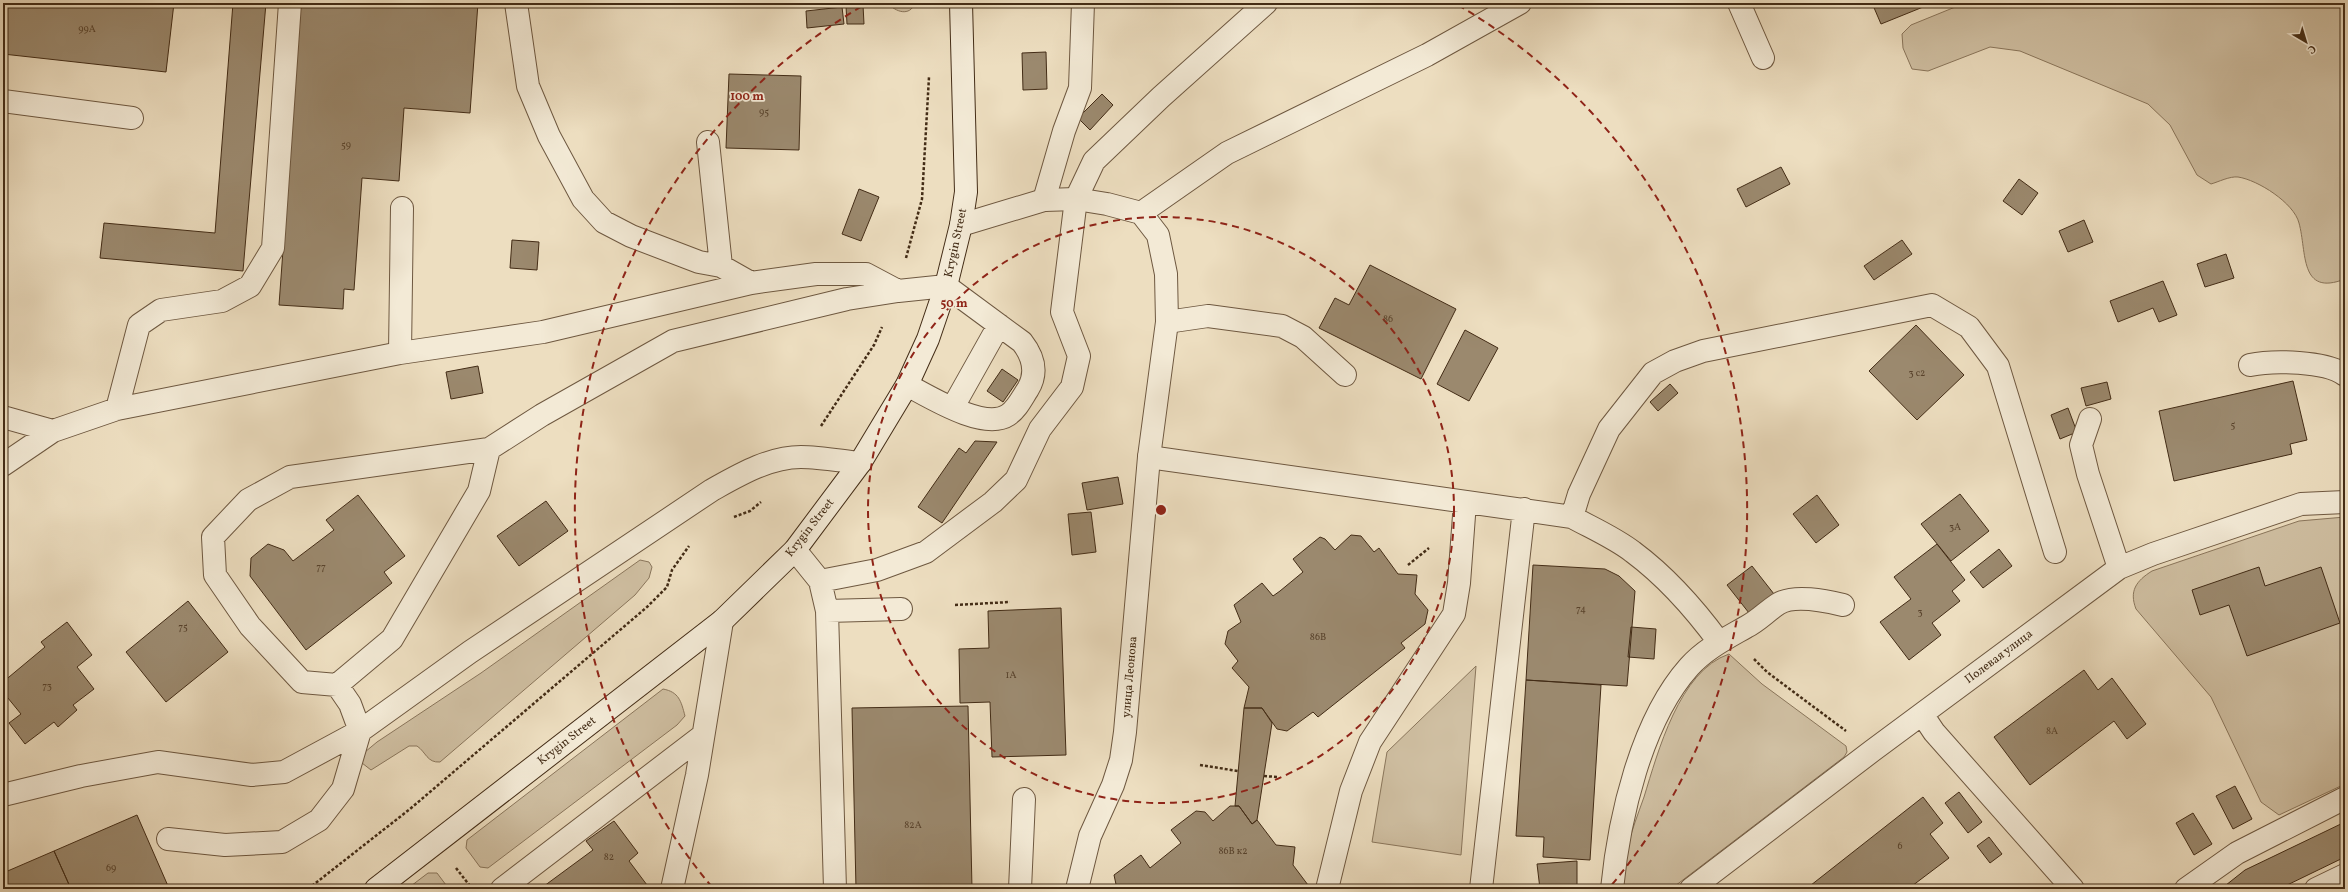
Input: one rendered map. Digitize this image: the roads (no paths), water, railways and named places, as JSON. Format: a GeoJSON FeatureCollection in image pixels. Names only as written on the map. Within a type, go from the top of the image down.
{"type":"FeatureCollection","features":[{"type":"Feature","properties":{"kind":"main road"},"geometry":{"type":"LineString","coordinates":[[117,409],[140,325],[161,310],[183,305],[222,301],[250,286],[272,248],[290,3]]}},
{"type":"Feature","properties":{"kind":"main road"},"geometry":{"type":"LineString","coordinates":[[516,3],[528,86],[549,136],[584,199],[604,222],[631,236],[699,262],[721,266],[751,283]]}},
{"type":"Feature","properties":{"kind":"main road","name":"Krygin Street"},"geometry":{"type":"LineString","coordinates":[[376,889],[722,620],[795,550],[860,463],[907,385],[928,339],[946,286],[961,225],[966,192],[960,3]]}},
{"type":"Feature","properties":{"kind":"main road"},"geometry":{"type":"LineString","coordinates":[[1044,200],[1064,131],[1080,88],[1083,3]]}},
{"type":"Feature","properties":{"kind":"main road"},"geometry":{"type":"LineString","coordinates":[[820,581],[876,570],[926,552],[993,502],[1016,480],[1040,429],[1072,387],[1078,356],[1062,312],[1076,199],[1094,161],[1161,97],[1266,3]]}},
{"type":"Feature","properties":{"kind":"main road"},"geometry":{"type":"LineString","coordinates":[[961,225],[1044,200],[1076,199],[1107,204],[1141,213],[1227,153],[1427,55],[1520,3]]}},
{"type":"Feature","properties":{"kind":"main road"},"geometry":{"type":"LineString","coordinates":[[1739,3],[1763,58]]}},
{"type":"Feature","properties":{"kind":"main road"},"geometry":{"type":"LineString","coordinates":[[3,101],[132,118]]}},
{"type":"Feature","properties":{"kind":"main road"},"geometry":{"type":"LineString","coordinates":[[708,142],[721,266]]}},
{"type":"Feature","properties":{"kind":"main road"},"geometry":{"type":"LineString","coordinates":[[400,354],[402,208]]}},
{"type":"Feature","properties":{"kind":"main road","name":"улица Леонова"},"geometry":{"type":"LineString","coordinates":[[1077,889],[1090,836],[1113,784],[1121,760],[1126,732],[1149,457],[1167,322],[1166,274],[1158,235],[1141,213]]}},
{"type":"Feature","properties":{"kind":"main road"},"geometry":{"type":"LineString","coordinates":[[3,465],[53,431],[117,409],[400,354],[543,332],[751,283],[816,274],[866,274],[898,291]]}},
{"type":"Feature","properties":{"kind":"main road"},"geometry":{"type":"LineString","coordinates":[[489,449],[479,491],[392,639],[337,685],[302,682],[250,626],[214,575],[213,537],[248,500],[290,477],[489,449],[542,415],[673,341],[847,299],[898,291],[946,286],[1022,342],[1031,354],[1034,379],[1016,408],[1008,415],[997,420],[985,420],[953,407],[907,385]]}},
{"type":"Feature","properties":{"kind":"main road"},"geometry":{"type":"LineString","coordinates":[[1572,517],[1579,494],[1609,429],[1653,373],[1675,361],[1703,351],[1932,305],[1969,327],[1998,366],[2055,552]]}},
{"type":"Feature","properties":{"kind":"main road"},"geometry":{"type":"LineString","coordinates":[[1167,322],[1208,316],[1282,326],[1303,337],[1345,375]]}},
{"type":"Feature","properties":{"kind":"main road"},"geometry":{"type":"LineString","coordinates":[[953,407],[999,325]]}},
{"type":"Feature","properties":{"kind":"main road"},"geometry":{"type":"LineString","coordinates":[[2250,365],[2271,363],[2317,365],[2338,370],[2345,375]]}},
{"type":"Feature","properties":{"kind":"main road"},"geometry":{"type":"LineString","coordinates":[[3,417],[53,431]]}},
{"type":"Feature","properties":{"kind":"main road"},"geometry":{"type":"LineString","coordinates":[[2090,419],[2081,445],[2088,474],[2118,568]]}},
{"type":"Feature","properties":{"kind":"main road"},"geometry":{"type":"LineString","coordinates":[[3,795],[81,776],[158,762],[252,775],[284,772],[360,731],[477,648],[712,490],[736,476],[768,463],[800,457],[860,463]]}},
{"type":"Feature","properties":{"kind":"main road"},"geometry":{"type":"LineString","coordinates":[[1149,457],[1572,517],[1632,551],[1667,580],[1724,639]]}},
{"type":"Feature","properties":{"kind":"main road"},"geometry":{"type":"LineString","coordinates":[[1327,889],[1351,791],[1370,742],[1454,614],[1459,583],[1466,502]]}},
{"type":"Feature","properties":{"kind":"main road","name":"Полевая улица"},"geometry":{"type":"LineString","coordinates":[[1691,889],[1872,750],[2118,568],[2153,554],[2301,504],[2345,502]]}},
{"type":"Feature","properties":{"kind":"main road"},"geometry":{"type":"LineString","coordinates":[[1481,889],[1524,509]]}},
{"type":"Feature","properties":{"kind":"main road"},"geometry":{"type":"LineString","coordinates":[[795,550],[820,581],[827,611],[835,889]]}},
{"type":"Feature","properties":{"kind":"main road"},"geometry":{"type":"LineString","coordinates":[[1612,889],[1615,856],[1626,801],[1646,742],[1668,696],[1690,666],[1724,639],[1748,627],[1780,603],[1811,598],[1843,605]]}},
{"type":"Feature","properties":{"kind":"main road"},"geometry":{"type":"LineString","coordinates":[[827,611],[901,610]]}},
{"type":"Feature","properties":{"kind":"main road"},"geometry":{"type":"LineString","coordinates":[[672,889],[697,775],[702,736],[722,620]]}},
{"type":"Feature","properties":{"kind":"main road"},"geometry":{"type":"LineString","coordinates":[[168,839],[225,845],[282,842],[319,820],[343,789],[360,731],[350,704],[337,685]]}},
{"type":"Feature","properties":{"kind":"main road"},"geometry":{"type":"LineString","coordinates":[[1922,714],[1939,738],[2073,889]]}},
{"type":"Feature","properties":{"kind":"main road"},"geometry":{"type":"LineString","coordinates":[[502,889],[702,736]]}},
{"type":"Feature","properties":{"kind":"main road"},"geometry":{"type":"LineString","coordinates":[[2186,889],[2237,854],[2345,798]]}},
{"type":"Feature","properties":{"kind":"main road"},"geometry":{"type":"LineString","coordinates":[[1020,889],[1024,799]]}},
{"type":"Feature","properties":{"kind":"main road"},"geometry":{"type":"LineString","coordinates":[[2316,889],[2345,875]]}}]}
